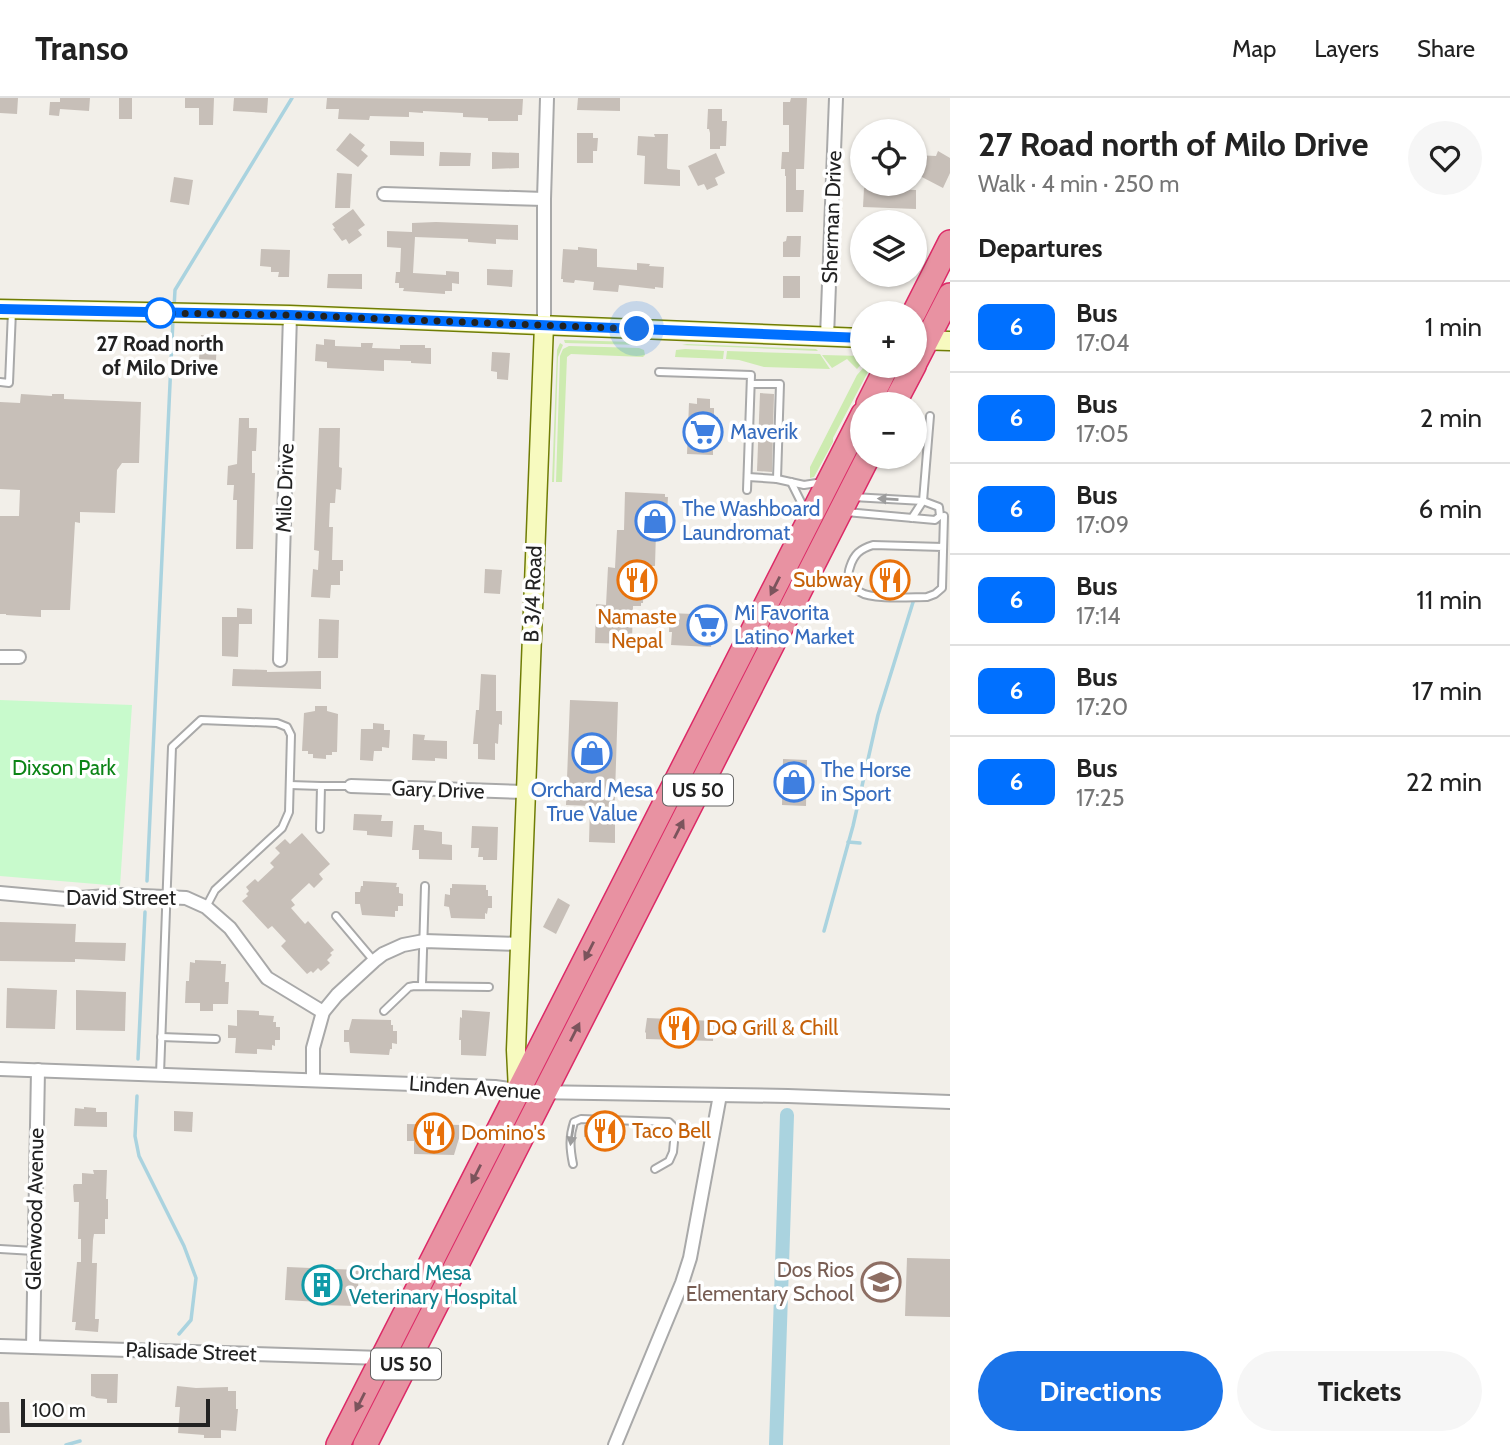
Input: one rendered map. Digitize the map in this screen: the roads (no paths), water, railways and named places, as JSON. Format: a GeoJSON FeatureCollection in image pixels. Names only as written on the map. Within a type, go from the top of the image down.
{"type":"FeatureCollection","features":[{"type":"Feature","properties":{"kind":"highway"},"geometry":{"type":"LineString","coordinates":[[920,301],[950,242]]}},
{"type":"Feature","properties":{"kind":"highway"},"geometry":{"type":"LineString","coordinates":[[931,340],[950,295]]}},
{"type":"Feature","properties":{"kind":"highway","name":"US 50"},"geometry":{"type":"LineString","coordinates":[[338,1445],[850,440]]}},
{"type":"Feature","properties":{"kind":"highway","name":"US 50"},"geometry":{"type":"LineString","coordinates":[[365,1445],[862,469]]}},
{"type":"Feature","properties":{"kind":"street","name":"B 3/4 Road"},"geometry":{"type":"LineString","coordinates":[[518,1091],[516,1050],[544,325],[547,98]]}},
{"type":"Feature","properties":{"kind":"street","name":"Sherman Drive"},"geometry":{"type":"LineString","coordinates":[[827,337],[836,98]]}},
{"type":"Feature","properties":{"kind":"street"},"geometry":{"type":"LineString","coordinates":[[384,194],[544,199]]}},
{"type":"Feature","properties":{"kind":"street"},"geometry":{"type":"LineString","coordinates":[[6,309],[290,315],[850,338]]}},
{"type":"Feature","properties":{"kind":"street","name":"Milo Drive"},"geometry":{"type":"LineString","coordinates":[[280,660],[290,315]]}},
{"type":"Feature","properties":{"kind":"street"},"geometry":{"type":"LineString","coordinates":[[0,657],[19,657]]}},
{"type":"Feature","properties":{"kind":"street","name":"Gary Drive"},"geometry":{"type":"LineString","coordinates":[[351,786],[525,792]]}},
{"type":"Feature","properties":{"kind":"street","name":"David Street"},"geometry":{"type":"LineString","coordinates":[[0,893],[66,899],[121,895],[186,898],[206,907],[230,928],[267,978],[323,1012]]}},
{"type":"Feature","properties":{"kind":"street"},"geometry":{"type":"LineString","coordinates":[[313,1080],[313,1048],[323,1012],[337,995],[383,954],[403,945],[424,941],[521,944]]}},
{"type":"Feature","properties":{"kind":"street","name":"Linden Avenue"},"geometry":{"type":"LineString","coordinates":[[0,1069],[495,1087],[544,1092],[950,1102]]}},
{"type":"Feature","properties":{"kind":"street","name":"Glenwood Avenue"},"geometry":{"type":"LineString","coordinates":[[33,1347],[38,1070]]}},
{"type":"Feature","properties":{"kind":"street"},"geometry":{"type":"LineString","coordinates":[[615,1445],[690,1258],[720,1095]]}},
{"type":"Feature","properties":{"kind":"street","name":"Palisade Street"},"geometry":{"type":"LineString","coordinates":[[0,1346],[382,1358]]}},
{"type":"Feature","properties":{"kind":"lane"},"geometry":{"type":"LineString","coordinates":[[0,382],[9,383],[10,349],[6,309]]}},
{"type":"Feature","properties":{"kind":"lane"},"geometry":{"type":"LineString","coordinates":[[0,349],[10,349]]}},
{"type":"Feature","properties":{"kind":"lane"},"geometry":{"type":"LineString","coordinates":[[659,372],[751,375],[747,490]]}},
{"type":"Feature","properties":{"kind":"lane"},"geometry":{"type":"LineString","coordinates":[[751,384],[779,384],[775,450],[778,479]]}},
{"type":"Feature","properties":{"kind":"lane"},"geometry":{"type":"LineString","coordinates":[[750,402],[760,402]]}},
{"type":"Feature","properties":{"kind":"lane"},"geometry":{"type":"LineString","coordinates":[[912,518],[923,501],[930,416]]}},
{"type":"Feature","properties":{"kind":"lane"},"geometry":{"type":"LineString","coordinates":[[750,417],[759,418]]}},
{"type":"Feature","properties":{"kind":"lane"},"geometry":{"type":"LineString","coordinates":[[749,434],[758,434]]}},
{"type":"Feature","properties":{"kind":"lane"},"geometry":{"type":"LineString","coordinates":[[748,449],[758,450]]}},
{"type":"Feature","properties":{"kind":"lane"},"geometry":{"type":"LineString","coordinates":[[748,465],[757,466]]}},
{"type":"Feature","properties":{"kind":"lane"},"geometry":{"type":"LineString","coordinates":[[748,477],[778,479],[804,485],[829,481]]}},
{"type":"Feature","properties":{"kind":"lane"},"geometry":{"type":"LineString","coordinates":[[791,482],[809,519]]}},
{"type":"Feature","properties":{"kind":"lane"},"geometry":{"type":"LineString","coordinates":[[844,504],[923,501],[939,507],[945,516],[942,588],[927,597],[871,596],[859,592],[852,584],[849,572],[856,554],[864,547],[943,547]]}},
{"type":"Feature","properties":{"kind":"lane"},"geometry":{"type":"LineString","coordinates":[[844,504],[912,518],[935,520],[945,516]]}},
{"type":"Feature","properties":{"kind":"lane"},"geometry":{"type":"LineString","coordinates":[[160,1074],[172,747],[201,720],[277,723],[287,727],[291,735],[289,812],[282,828],[215,890],[206,907]]}},
{"type":"Feature","properties":{"kind":"lane"},"geometry":{"type":"LineString","coordinates":[[290,785],[351,786]]}},
{"type":"Feature","properties":{"kind":"lane"},"geometry":{"type":"LineString","coordinates":[[320,829],[321,786]]}},
{"type":"Feature","properties":{"kind":"lane"},"geometry":{"type":"LineString","coordinates":[[422,985],[425,886]]}},
{"type":"Feature","properties":{"kind":"lane"},"geometry":{"type":"LineString","coordinates":[[336,916],[374,961]]}},
{"type":"Feature","properties":{"kind":"lane"},"geometry":{"type":"LineString","coordinates":[[384,1011],[409,987],[489,987]]}},
{"type":"Feature","properties":{"kind":"lane"},"geometry":{"type":"LineString","coordinates":[[161,1037],[216,1039]]}},
{"type":"Feature","properties":{"kind":"lane"},"geometry":{"type":"LineString","coordinates":[[573,1164],[570,1132],[574,1122],[581,1119],[669,1122],[675,1131],[673,1152],[668,1161],[655,1169]]}},
{"type":"Feature","properties":{"kind":"lane"},"geometry":{"type":"LineString","coordinates":[[0,1249],[34,1251]]}},
{"type":"Feature","properties":{"kind":"waterway"},"geometry":{"type":"LineString","coordinates":[[174,308],[175,290],[292,98]]}},
{"type":"Feature","properties":{"kind":"waterway"},"geometry":{"type":"LineString","coordinates":[[147,881],[173,319]]}},
{"type":"Feature","properties":{"kind":"waterway"},"geometry":{"type":"LineString","coordinates":[[824,931],[853,826],[878,715],[914,599]]}},
{"type":"Feature","properties":{"kind":"waterway"},"geometry":{"type":"LineString","coordinates":[[848,842],[860,843]]}},
{"type":"Feature","properties":{"kind":"waterway"},"geometry":{"type":"LineString","coordinates":[[138,1059],[145,912]]}},
{"type":"Feature","properties":{"kind":"waterway"},"geometry":{"type":"LineString","coordinates":[[137,1096],[135,1136],[139,1156],[184,1246],[196,1278],[191,1320],[179,1334]]}},
{"type":"Feature","properties":{"kind":"waterway"},"geometry":{"type":"LineString","coordinates":[[776,1445],[787,1115]]}},
{"type":"Feature","properties":{"kind":"waterway"},"geometry":{"type":"LineString","coordinates":[[66,1445],[80,1441]]}},
{"type":"Feature","properties":{"kind":"place","name":"27 Road north of Milo Drive"},"geometry":{"type":"Point","coordinates":[160,313]}},
{"type":"Feature","properties":{"kind":"place","name":"Maverik"},"geometry":{"type":"Point","coordinates":[703,432]}},
{"type":"Feature","properties":{"kind":"place","name":"The Washboard Laundromat"},"geometry":{"type":"Point","coordinates":[655,521]}},
{"type":"Feature","properties":{"kind":"place","name":"Namaste Nepal"},"geometry":{"type":"Point","coordinates":[637,580]}},
{"type":"Feature","properties":{"kind":"place","name":"Subway"},"geometry":{"type":"Point","coordinates":[890,580]}},
{"type":"Feature","properties":{"kind":"place","name":"Mi Favorita Latino Market"},"geometry":{"type":"Point","coordinates":[707,625]}},
{"type":"Feature","properties":{"kind":"place","name":"Orchard Mesa True Value"},"geometry":{"type":"Point","coordinates":[592,753]}},
{"type":"Feature","properties":{"kind":"place","name":"The Horse in Sport"},"geometry":{"type":"Point","coordinates":[794,782]}},
{"type":"Feature","properties":{"kind":"place","name":"DQ Grill & Chill"},"geometry":{"type":"Point","coordinates":[679,1028]}},
{"type":"Feature","properties":{"kind":"place","name":"Taco Bell"},"geometry":{"type":"Point","coordinates":[605,1131]}},
{"type":"Feature","properties":{"kind":"place","name":"Domino's"},"geometry":{"type":"Point","coordinates":[434,1133]}},
{"type":"Feature","properties":{"kind":"place","name":"Dos Rios Elementary School"},"geometry":{"type":"Point","coordinates":[881,1282]}},
{"type":"Feature","properties":{"kind":"place","name":"Orchard Mesa Veterinary Hospital"},"geometry":{"type":"Point","coordinates":[322,1285]}},
{"type":"Feature","properties":{"kind":"park label","name":"Dixson Park"},"geometry":{"type":"Point","coordinates":[64,768]}}]}
